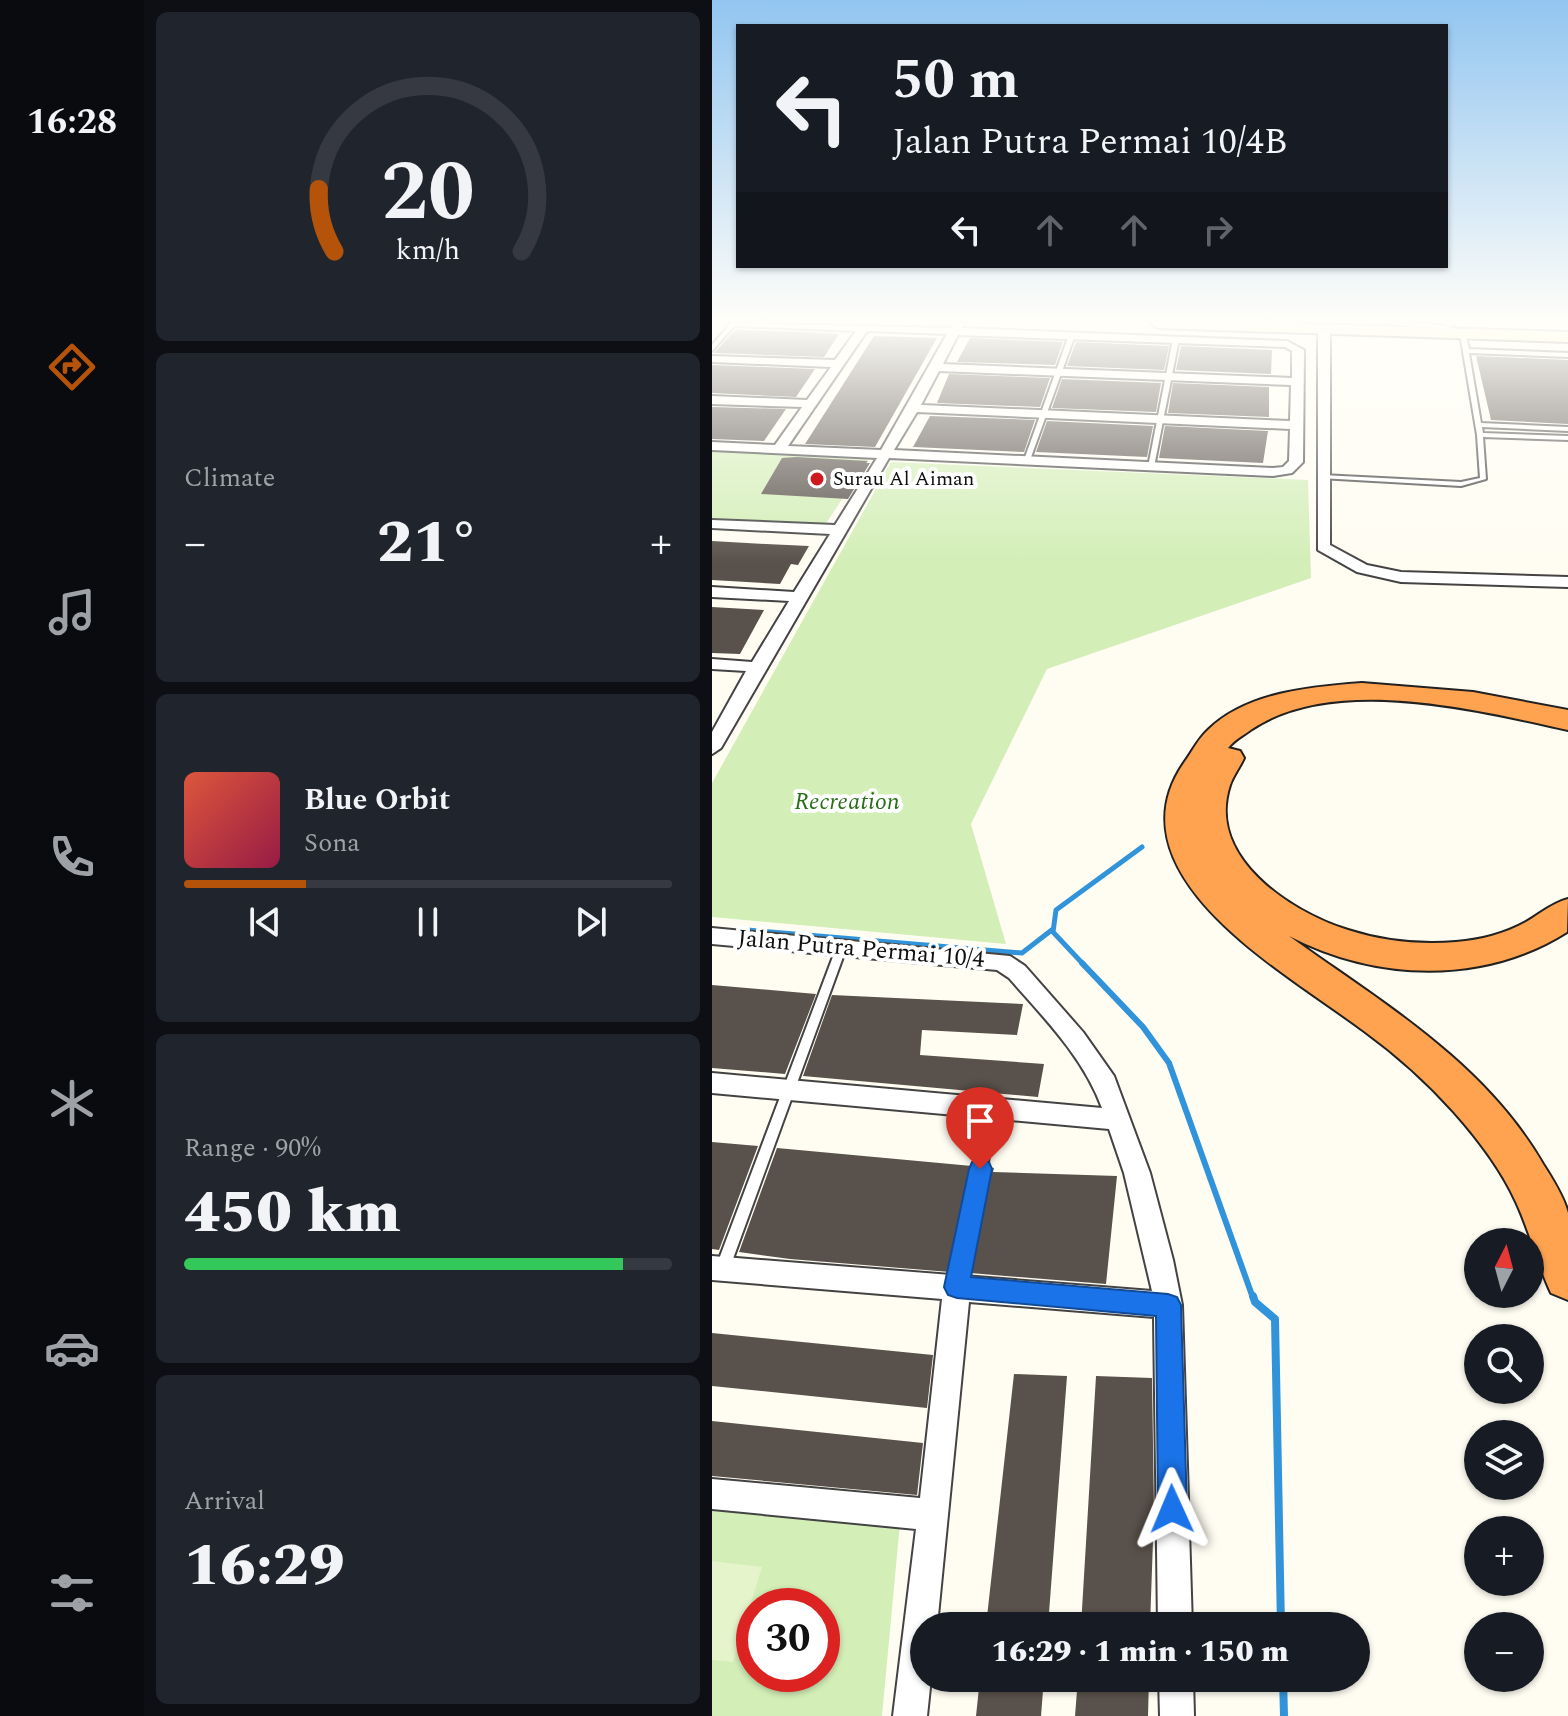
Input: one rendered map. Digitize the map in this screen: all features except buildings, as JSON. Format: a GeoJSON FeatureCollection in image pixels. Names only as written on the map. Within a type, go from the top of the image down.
{"type":"FeatureCollection","features":[{"type":"Feature","properties":{"kind":"highway"},"geometry":{"type":"LineString","coordinates":[[1567,729],[1463,698],[1415,692],[1343,692],[1292,701],[1237,725],[1209,747],[1192,775],[1182,808],[1188,850],[1195,867],[1215,892],[1245,922],[1363,1007],[1420,1054],[1473,1105],[1507,1147],[1541,1206],[1568,1277]]}},
{"type":"Feature","properties":{"kind":"highway"},"geometry":{"type":"LineString","coordinates":[[1567,729],[1429,707],[1379,704],[1310,712],[1263,729],[1232,754],[1216,775],[1209,800],[1209,814],[1213,840],[1220,854],[1228,868],[1251,893],[1294,923],[1354,946],[1398,954],[1461,956],[1515,943],[1541,933],[1568,912]]}},
{"type":"Feature","properties":{"kind":"street"},"geometry":{"type":"LineString","coordinates":[[788,403],[811,404]]}},
{"type":"Feature","properties":{"kind":"street"},"geometry":{"type":"LineString","coordinates":[[712,748],[757,667],[916,403]]}},
{"type":"Feature","properties":{"kind":"street"},"geometry":{"type":"LineString","coordinates":[[712,446],[1273,472],[1293,467],[1297,403]]}},
{"type":"Feature","properties":{"kind":"street"},"geometry":{"type":"LineString","coordinates":[[1323,403],[1323,547],[1362,569],[1401,577],[1568,582]]}},
{"type":"Feature","properties":{"kind":"street"},"geometry":{"type":"LineString","coordinates":[[779,449],[811,404]]}},
{"type":"Feature","properties":{"kind":"street"},"geometry":{"type":"LineString","coordinates":[[913,408],[1296,425]]}},
{"type":"Feature","properties":{"kind":"street"},"geometry":{"type":"LineString","coordinates":[[712,524],[839,530]]}},
{"type":"Feature","properties":{"kind":"street"},"geometry":{"type":"LineString","coordinates":[[712,592],[799,597]]}},
{"type":"Feature","properties":{"kind":"street"},"geometry":{"type":"LineString","coordinates":[[712,664],[757,667]]}},
{"type":"Feature","properties":{"kind":"street","name":"Jalan Putra Permai 10/4"},"geometry":{"type":"LineString","coordinates":[[712,936],[1002,962],[1017,972],[1075,1038],[1102,1076],[1137,1173],[1168,1305],[1175,1612]]}},
{"type":"Feature","properties":{"kind":"street"},"geometry":{"type":"LineString","coordinates":[[712,1083],[1118,1120]]}},
{"type":"Feature","properties":{"kind":"street"},"geometry":{"type":"LineString","coordinates":[[717,1268],[1168,1305]]}},
{"type":"Feature","properties":{"kind":"street"},"geometry":{"type":"LineString","coordinates":[[910,1716],[947,1401],[957,1287]]}},
{"type":"Feature","properties":{"kind":"street"},"geometry":{"type":"LineString","coordinates":[[712,1494],[932,1515]]}},
{"type":"Feature","properties":{"kind":"street"},"geometry":{"type":"LineString","coordinates":[[1176,1692],[1177,1716]]}},
{"type":"Feature","properties":{"kind":"lane"},"geometry":{"type":"LineString","coordinates":[[1027,460],[1047,403]]}},
{"type":"Feature","properties":{"kind":"lane"},"geometry":{"type":"LineString","coordinates":[[1151,467],[1162,403]]}},
{"type":"Feature","properties":{"kind":"lane"},"geometry":{"type":"LineString","coordinates":[[1322,477],[1461,484],[1480,481],[1483,479],[1480,435],[1474,403]]}},
{"type":"Feature","properties":{"kind":"lane"},"geometry":{"type":"LineString","coordinates":[[1478,425],[1568,429]]}},
{"type":"Feature","properties":{"kind":"lane"},"geometry":{"type":"LineString","coordinates":[[1480,435],[1568,438]]}},
{"type":"Feature","properties":{"kind":"lane"},"geometry":{"type":"LineString","coordinates":[[717,1268],[789,1090],[842,946]]}},
{"type":"Feature","properties":{"kind":"lane"},"geometry":{"type":"LineString","coordinates":[[957,1287],[992,1110]]}},
{"type":"Feature","properties":{"kind":"green space"},"geometry":{"type":"Polygon","coordinates":[[[712,449],[870,457],[825,525],[712,520],[712,449]]]}},
{"type":"Feature","properties":{"kind":"green space","name":"Recreation"},"geometry":{"type":"Polygon","coordinates":[[[891,462],[1308,480],[1311,578],[1047,669],[971,824],[1006,944],[712,917],[712,783],[891,462]]]}},
{"type":"Feature","properties":{"kind":"green space"},"geometry":{"type":"Polygon","coordinates":[[[712,1509],[900,1523],[882,1716],[712,1716],[712,1509]]]}},
{"type":"Feature","properties":{"kind":"green space"},"geometry":{"type":"Polygon","coordinates":[[[712,1561],[762,1567],[756,1588],[736,1588],[736,1652],[733,1662],[712,1660],[712,1561]]]}},
{"type":"Feature","properties":{"kind":"waterway"},"geometry":{"type":"LineString","coordinates":[[1084,965],[1053,932],[1056,910],[1142,847]]}},
{"type":"Feature","properties":{"kind":"waterway"},"geometry":{"type":"LineString","coordinates":[[747,930],[1022,953],[1053,929]]}},
{"type":"Feature","properties":{"kind":"waterway"},"geometry":{"type":"LineString","coordinates":[[1082,963],[1143,1027],[1169,1063],[1253,1298]]}},
{"type":"Feature","properties":{"kind":"waterway"},"geometry":{"type":"LineString","coordinates":[[1253,1296],[1255,1302],[1275,1319],[1281,1612]]}},
{"type":"Feature","properties":{"kind":"waterway"},"geometry":{"type":"LineString","coordinates":[[1283,1692],[1284,1716]]}},
{"type":"Feature","properties":{"kind":"place","name":"Surau Al Aiman"},"geometry":{"type":"Point","coordinates":[817,479]}},
{"type":"Feature","properties":{"kind":"route"},"geometry":{"type":"LineString","coordinates":[[980,1169],[957,1287],[1168,1305],[1172,1509]]}}]}
